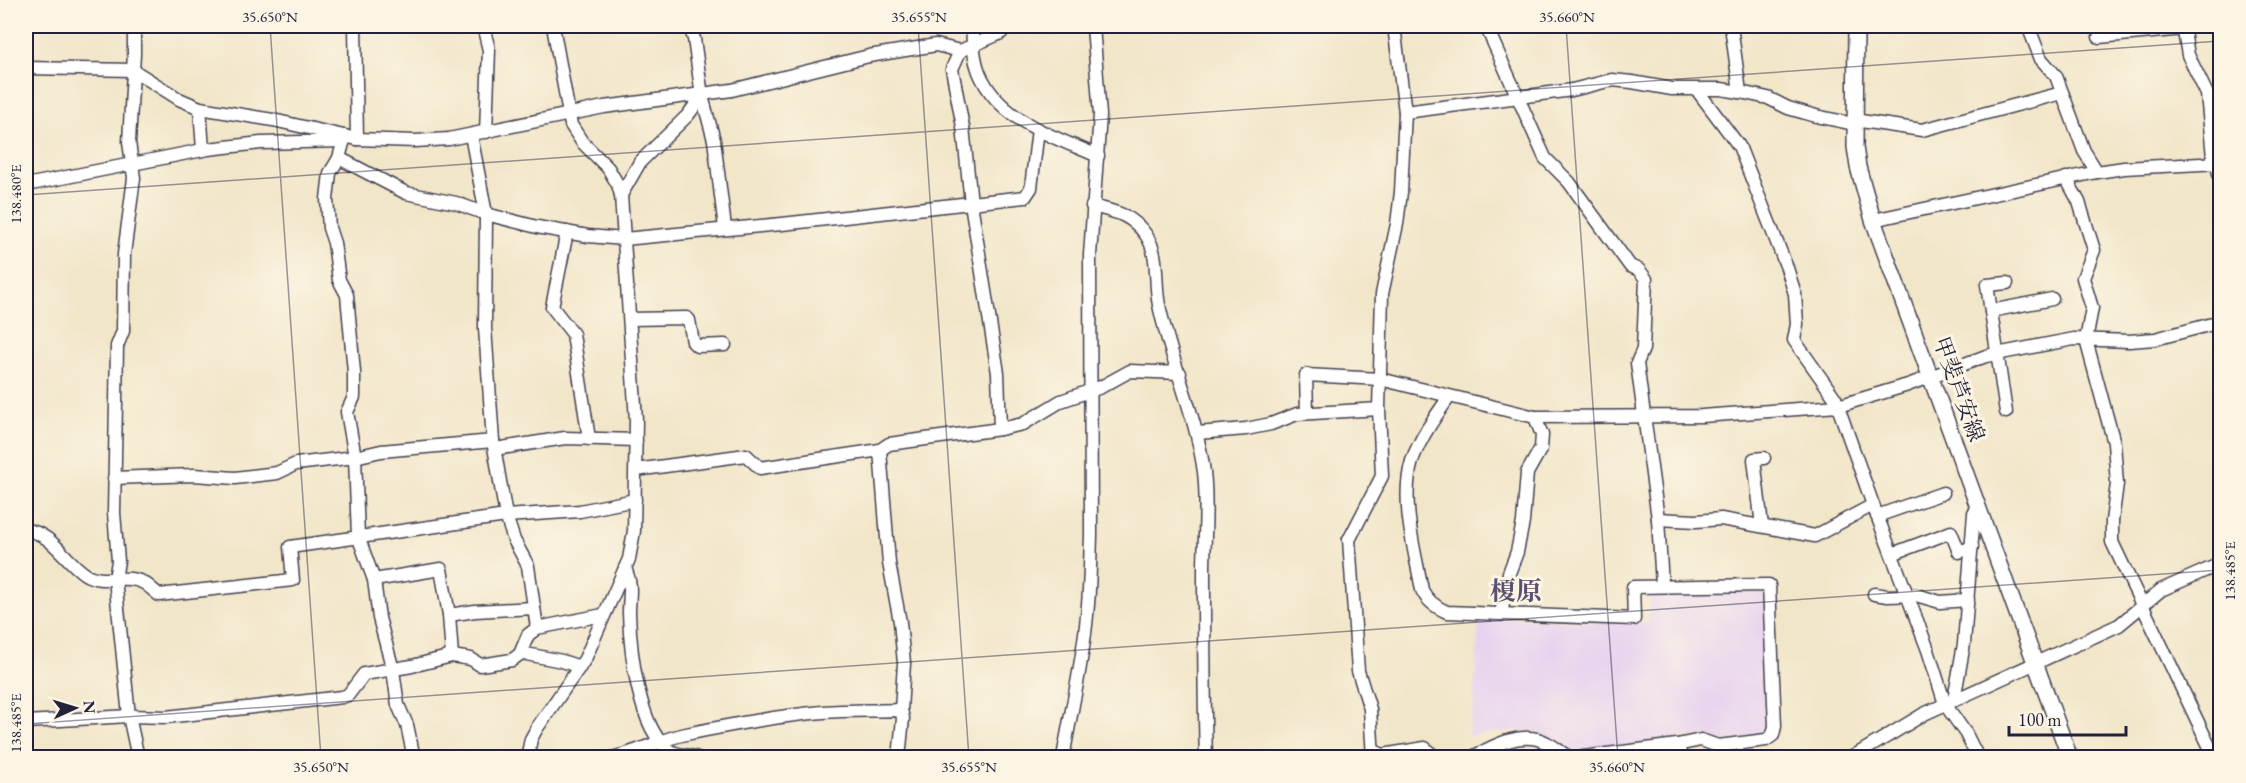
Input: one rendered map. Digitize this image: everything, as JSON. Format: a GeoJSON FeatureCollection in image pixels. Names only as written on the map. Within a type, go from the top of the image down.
{"type":"FeatureCollection","features":[{"type":"Feature","properties":{"kind":"main road","name":"甲斐芦安線"},"geometry":{"type":"LineString","coordinates":[[1856,26],[1854,122],[1858,167],[1873,220],[2070,758]]}},
{"type":"Feature","properties":{"kind":"street"},"geometry":{"type":"LineString","coordinates":[[134,26],[129,142],[134,178],[124,254],[123,331],[117,346],[114,513],[118,554],[116,579],[129,716],[138,758]]}},
{"type":"Feature","properties":{"kind":"street"},"geometry":{"type":"LineString","coordinates":[[355,26],[348,139],[330,173],[327,199],[329,228],[334,243],[339,280],[347,295],[354,372],[354,397],[347,412],[355,457],[358,536],[374,580],[379,618],[393,670],[398,705],[407,725],[414,758]]}},
{"type":"Feature","properties":{"kind":"street"},"geometry":{"type":"LineString","coordinates":[[483,26],[489,50],[486,132]]}},
{"type":"Feature","properties":{"kind":"street"},"geometry":{"type":"LineString","coordinates":[[527,758],[531,739],[537,728],[580,667],[629,559],[634,531],[636,440],[621,195],[608,168],[577,136],[568,115],[553,26]]}},
{"type":"Feature","properties":{"kind":"street"},"geometry":{"type":"LineString","coordinates":[[690,26],[702,96],[714,140],[725,228]]}},
{"type":"Feature","properties":{"kind":"street"},"geometry":{"type":"LineString","coordinates":[[972,26],[973,46],[979,72],[987,88],[1014,117],[1098,156]]}},
{"type":"Feature","properties":{"kind":"street"},"geometry":{"type":"LineString","coordinates":[[26,184],[202,150],[261,143],[348,139],[415,141],[471,135],[604,108],[702,96],[869,56],[936,45],[960,51],[1000,33],[1005,26]]}},
{"type":"Feature","properties":{"kind":"street"},"geometry":{"type":"LineString","coordinates":[[1063,758],[1087,616],[1091,536],[1089,255],[1100,115],[1093,26]]}},
{"type":"Feature","properties":{"kind":"street"},"geometry":{"type":"LineString","coordinates":[[1394,26],[1405,112],[1400,202],[1382,294],[1379,410],[1382,476],[1349,540],[1358,670],[1370,709],[1373,754],[1383,755],[1425,748],[1436,758]]}},
{"type":"Feature","properties":{"kind":"street"},"geometry":{"type":"LineString","coordinates":[[1486,26],[1545,158],[1569,182],[1630,266],[1639,270],[1646,279],[1644,350],[1637,363],[1658,519],[1662,586]]}},
{"type":"Feature","properties":{"kind":"street"},"geometry":{"type":"LineString","coordinates":[[1731,26],[1740,92]]}},
{"type":"Feature","properties":{"kind":"street"},"geometry":{"type":"LineString","coordinates":[[2028,26],[2041,59],[2056,76],[2084,151],[2097,172]]}},
{"type":"Feature","properties":{"kind":"street"},"geometry":{"type":"LineString","coordinates":[[2099,37],[2183,27],[2188,55],[2207,94],[2213,157],[2219,163],[2220,179]]}},
{"type":"Feature","properties":{"kind":"street"},"geometry":{"type":"LineString","coordinates":[[960,51],[952,69],[963,127],[971,202],[998,373],[1000,429]]}},
{"type":"Feature","properties":{"kind":"street"},"geometry":{"type":"LineString","coordinates":[[26,68],[133,70],[178,99],[200,108],[273,120],[348,139]]}},
{"type":"Feature","properties":{"kind":"street"},"geometry":{"type":"LineString","coordinates":[[1405,112],[1572,90],[1612,80],[1672,89],[1721,89],[1740,92],[1768,98],[1788,108],[1816,116],[1922,130],[2062,93]]}},
{"type":"Feature","properties":{"kind":"street"},"geometry":{"type":"LineString","coordinates":[[1697,90],[1739,146],[1790,276],[1795,294],[1797,324],[1794,340],[1835,398],[1850,434],[1875,510],[1950,702],[1978,758]]}},
{"type":"Feature","properties":{"kind":"street"},"geometry":{"type":"LineString","coordinates":[[621,195],[640,162],[688,116],[702,96]]}},
{"type":"Feature","properties":{"kind":"street"},"geometry":{"type":"LineString","coordinates":[[200,108],[202,150]]}},
{"type":"Feature","properties":{"kind":"street"},"geometry":{"type":"LineString","coordinates":[[339,158],[406,192],[456,203],[486,214],[567,232],[624,239],[1025,197],[1030,188],[1038,129]]}},
{"type":"Feature","properties":{"kind":"street"},"geometry":{"type":"LineString","coordinates":[[471,135],[486,214],[485,328],[494,445],[506,516],[514,540],[528,566],[537,628]]}},
{"type":"Feature","properties":{"kind":"street"},"geometry":{"type":"LineString","coordinates":[[1873,220],[2097,172],[2124,168],[2219,163]]}},
{"type":"Feature","properties":{"kind":"street"},"geometry":{"type":"LineString","coordinates":[[2067,178],[2079,201],[2094,250],[2083,278],[2092,308],[2086,340],[2114,443],[2117,484],[2112,521],[2112,542],[2215,758]]}},
{"type":"Feature","properties":{"kind":"street"},"geometry":{"type":"LineString","coordinates":[[1092,206],[1123,213],[1134,221],[1151,244],[1155,259],[1159,304],[1197,433],[1206,496],[1203,648],[1206,758]]}},
{"type":"Feature","properties":{"kind":"street"},"geometry":{"type":"LineString","coordinates":[[567,232],[552,306],[573,334],[589,439]]}},
{"type":"Feature","properties":{"kind":"street"},"geometry":{"type":"LineString","coordinates":[[2006,412],[1987,285],[2007,283]]}},
{"type":"Feature","properties":{"kind":"street"},"geometry":{"type":"LineString","coordinates":[[1991,311],[2052,299]]}},
{"type":"Feature","properties":{"kind":"street"},"geometry":{"type":"LineString","coordinates":[[630,319],[687,318],[693,342],[697,346],[725,345]]}},
{"type":"Feature","properties":{"kind":"street"},"geometry":{"type":"LineString","coordinates":[[1307,413],[1306,375],[1380,379],[1535,417],[1702,416],[1838,406],[1908,385],[1970,360],[1997,353],[2074,339],[2155,339],[2220,322]]}},
{"type":"Feature","properties":{"kind":"street"},"geometry":{"type":"LineString","coordinates":[[636,470],[746,455],[760,468],[880,450],[889,444],[1000,429],[1023,424],[1062,401],[1089,392],[1136,369],[1180,373]]}},
{"type":"Feature","properties":{"kind":"street"},"geometry":{"type":"LineString","coordinates":[[1449,397],[1422,440],[1412,462],[1410,476],[1408,513],[1422,590],[1427,601],[1447,612],[1634,619],[1633,587],[1769,585],[1775,726],[1773,735],[1766,740],[1718,746],[1701,740],[1680,751],[1576,758]]}},
{"type":"Feature","properties":{"kind":"street"},"geometry":{"type":"LineString","coordinates":[[1197,433],[1246,429],[1297,414],[1379,410]]}},
{"type":"Feature","properties":{"kind":"street"},"geometry":{"type":"LineString","coordinates":[[1501,614],[1523,522],[1527,473],[1541,448],[1542,435],[1535,417]]}},
{"type":"Feature","properties":{"kind":"street"},"geometry":{"type":"LineString","coordinates":[[114,478],[194,474],[235,478],[277,473],[296,464],[355,457],[381,451],[494,445],[565,438],[636,440]]}},
{"type":"Feature","properties":{"kind":"street"},"geometry":{"type":"LineString","coordinates":[[880,450],[889,563],[900,622],[904,663],[901,710],[903,718],[899,758]]}},
{"type":"Feature","properties":{"kind":"street"},"geometry":{"type":"LineString","coordinates":[[1762,526],[1754,459],[1764,458]]}},
{"type":"Feature","properties":{"kind":"street"},"geometry":{"type":"LineString","coordinates":[[1658,519],[1696,521],[1720,519],[1815,536],[1875,510],[1942,493]]}},
{"type":"Feature","properties":{"kind":"street"},"geometry":{"type":"LineString","coordinates":[[26,530],[42,535],[85,574],[94,578],[145,583],[159,595],[293,580],[290,547],[506,516],[580,511],[635,500]]}},
{"type":"Feature","properties":{"kind":"street"},"geometry":{"type":"LineString","coordinates":[[1950,702],[1964,644],[1974,513],[1980,512]]}},
{"type":"Feature","properties":{"kind":"street"},"geometry":{"type":"LineString","coordinates":[[1892,554],[1951,532],[1959,552],[1972,547]]}},
{"type":"Feature","properties":{"kind":"street"},"geometry":{"type":"LineString","coordinates":[[1851,758],[1868,752],[1924,714],[2119,625],[2161,590],[2220,564]]}},
{"type":"Feature","properties":{"kind":"street"},"geometry":{"type":"LineString","coordinates":[[625,568],[631,583],[629,612],[638,688],[644,709],[660,741],[672,755],[697,758]]}},
{"type":"Feature","properties":{"kind":"street"},"geometry":{"type":"LineString","coordinates":[[374,580],[441,569],[449,615],[452,656]]}},
{"type":"Feature","properties":{"kind":"street"},"geometry":{"type":"LineString","coordinates":[[1875,594],[1908,595],[1940,602],[1968,600]]}},
{"type":"Feature","properties":{"kind":"street"},"geometry":{"type":"LineString","coordinates":[[449,615],[475,611],[534,608]]}},
{"type":"Feature","properties":{"kind":"street"},"geometry":{"type":"LineString","coordinates":[[26,722],[129,716],[166,717],[342,697],[348,695],[363,674],[393,670],[452,656],[471,659],[480,664],[512,660],[521,653],[528,635],[537,628],[603,615]]}},
{"type":"Feature","properties":{"kind":"street"},"geometry":{"type":"LineString","coordinates":[[521,653],[580,667]]}},
{"type":"Feature","properties":{"kind":"street"},"geometry":{"type":"LineString","coordinates":[[611,758],[627,755],[660,741],[752,722],[823,712],[901,710]]}},
{"type":"Feature","properties":{"kind":"street"},"geometry":{"type":"LineString","coordinates":[[1471,758],[1515,738],[1533,737],[1571,758]]}},
{"type":"Feature","properties":{"kind":"shaded area"},"geometry":{"type":"Polygon","coordinates":[[[1651,589],[1765,589],[1768,731],[1764,736],[1716,742],[1703,736],[1678,738],[1671,743],[1566,753],[1538,733],[1518,730],[1468,736],[1474,704],[1479,617],[1648,623],[1651,589]]]}},
{"type":"Feature","properties":{"kind":"district","name":"榎原"},"geometry":{"type":"Point","coordinates":[1516,591]}}]}
